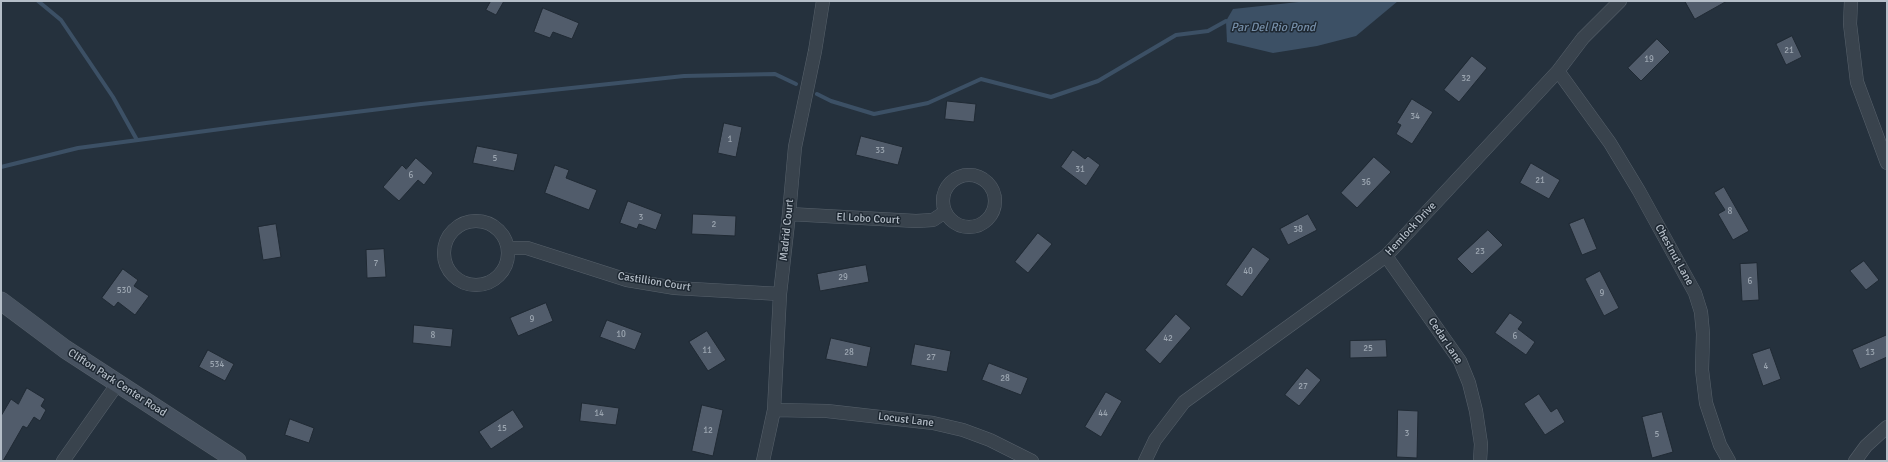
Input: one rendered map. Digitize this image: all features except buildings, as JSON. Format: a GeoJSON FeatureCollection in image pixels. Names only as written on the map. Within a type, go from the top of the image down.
{"type":"FeatureCollection","features":[{"type":"Feature","properties":{"kind":"street","name":"Madrid Court"},"geometry":{"type":"LineString","coordinates":[[763,461],[774,410],[780,294],[795,147],[815,52],[823,1]]}},
{"type":"Feature","properties":{"kind":"street","name":"Hemlock Drive"},"geometry":{"type":"LineString","coordinates":[[1145,461],[1155,440],[1184,402],[1386,256],[1558,71],[1583,38],[1620,1]]}},
{"type":"Feature","properties":{"kind":"street"},"geometry":{"type":"LineString","coordinates":[[1851,1],[1850,24],[1858,82],[1887,163]]}},
{"type":"Feature","properties":{"kind":"street","name":"Chestnut Lane"},"geometry":{"type":"LineString","coordinates":[[1558,71],[1610,143],[1639,191],[1695,293],[1701,312],[1703,334],[1702,370],[1706,403],[1720,445],[1729,461]]}},
{"type":"Feature","properties":{"kind":"street"},"geometry":{"type":"LineString","coordinates":[[972,174],[987,181],[992,187],[995,194],[995,207],[989,218],[982,224],[974,227],[966,227],[957,224],[950,219],[945,212],[943,205],[945,189],[956,177],[972,174]]}},
{"type":"Feature","properties":{"kind":"street","name":"El Lobo Court"},"geometry":{"type":"LineString","coordinates":[[789,214],[916,221],[933,220],[945,212]]}},
{"type":"Feature","properties":{"kind":"street"},"geometry":{"type":"LineString","coordinates":[[468,221],[484,221],[491,224],[502,234],[508,248],[506,264],[503,271],[491,282],[483,285],[467,284],[456,279],[448,270],[443,255],[446,240],[449,234],[454,228],[468,221]]}},
{"type":"Feature","properties":{"kind":"street","name":"Castillion Court"},"geometry":{"type":"LineString","coordinates":[[508,248],[527,248],[627,280],[675,288],[780,294]]}},
{"type":"Feature","properties":{"kind":"street","name":"Cedar Lane"},"geometry":{"type":"LineString","coordinates":[[1386,256],[1460,361],[1469,383],[1476,411],[1481,444],[1480,461]]}},
{"type":"Feature","properties":{"kind":"street","name":"Clifton Park Center Road"},"geometry":{"type":"LineString","coordinates":[[1,301],[65,348],[237,461]]}},
{"type":"Feature","properties":{"kind":"street"},"geometry":{"type":"LineString","coordinates":[[63,461],[118,383]]}},
{"type":"Feature","properties":{"kind":"street","name":"Locust Lane"},"geometry":{"type":"LineString","coordinates":[[774,410],[827,411],[933,423],[963,430],[990,440],[1032,461]]}},
{"type":"Feature","properties":{"kind":"street"},"geometry":{"type":"LineString","coordinates":[[1855,461],[1866,446],[1887,427]]}},
{"type":"Feature","properties":{"kind":"water","name":"Par Del Rio Pond"},"geometry":{"type":"Polygon","coordinates":[[[1308,1],[1398,1],[1356,36],[1317,46],[1273,53],[1227,42],[1226,21],[1233,9],[1308,1]]]}},
{"type":"Feature","properties":{"kind":"waterway"},"geometry":{"type":"LineString","coordinates":[[38,1],[61,20],[113,97],[137,140]]}},
{"type":"Feature","properties":{"kind":"waterway"},"geometry":{"type":"LineString","coordinates":[[817,94],[831,101],[874,114],[928,103],[981,79],[1051,97],[1098,81],[1176,35],[1208,31],[1226,21]]}},
{"type":"Feature","properties":{"kind":"waterway"},"geometry":{"type":"LineString","coordinates":[[1,167],[78,148],[421,104],[684,76],[775,74],[796,84]]}}]}
